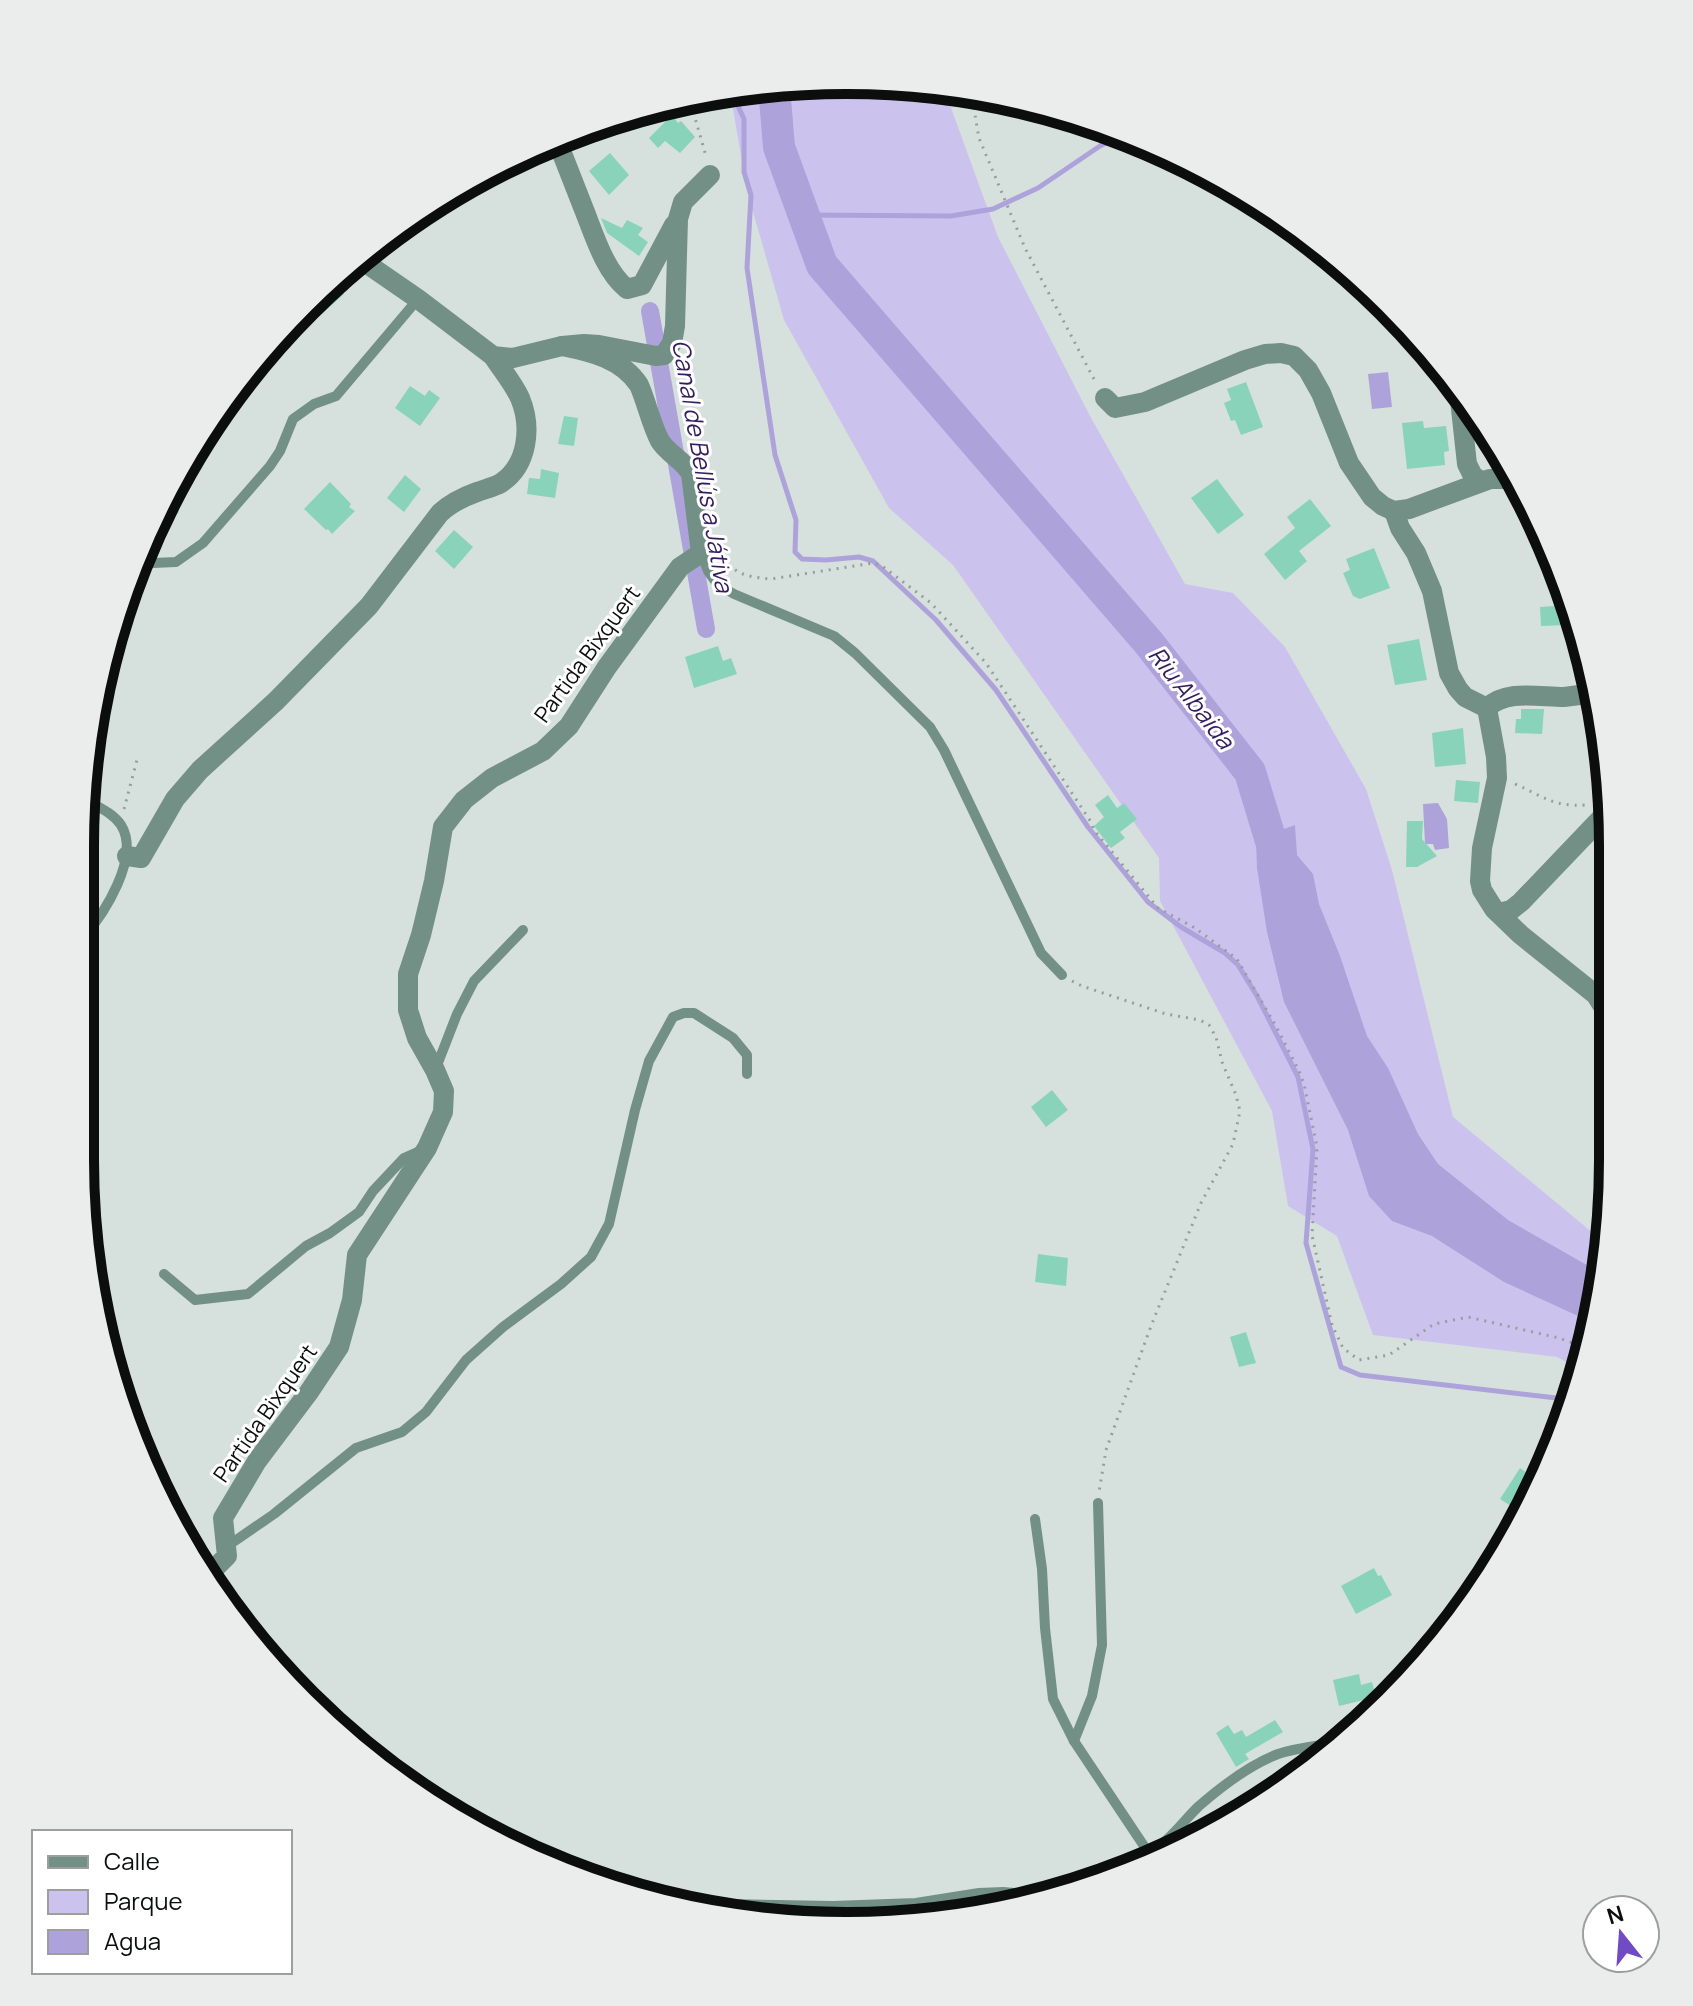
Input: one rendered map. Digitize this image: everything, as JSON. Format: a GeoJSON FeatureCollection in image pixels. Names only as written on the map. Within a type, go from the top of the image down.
{"type":"FeatureCollection","features":[{"type":"Feature","properties":{"kind":"street"},"geometry":{"type":"LineString","coordinates":[[561,150],[596,239],[611,269],[627,289],[642,285],[678,219],[683,202],[710,175]]}},
{"type":"Feature","properties":{"kind":"street"},"geometry":{"type":"LineString","coordinates":[[493,356],[513,358],[562,346],[599,345],[664,355],[672,343],[675,326],[678,219]]}},
{"type":"Feature","properties":{"kind":"street"},"geometry":{"type":"LineString","coordinates":[[127,848],[141,858],[175,799],[200,770],[276,701],[369,606],[440,513],[464,497],[499,484],[518,466],[526,444],[523,408],[493,356],[369,265]]}},
{"type":"Feature","properties":{"kind":"street"},"geometry":{"type":"LineString","coordinates":[[562,346],[597,353],[627,370],[634,378],[644,396],[659,439],[691,474],[710,552]]}},
{"type":"Feature","properties":{"kind":"street"},"geometry":{"type":"LineString","coordinates":[[1105,398],[1115,408],[1145,402],[1255,357],[1281,353],[1294,356],[1308,370],[1321,393],[1349,463],[1372,497],[1383,506],[1394,511],[1409,509],[1481,481],[1503,479]]}},
{"type":"Feature","properties":{"kind":"street"},"geometry":{"type":"LineString","coordinates":[[1461,413],[1467,464],[1473,476],[1481,481]]}},
{"type":"Feature","properties":{"kind":"street"},"geometry":{"type":"LineString","coordinates":[[1394,511],[1432,591],[1449,673],[1465,697],[1487,708]]}},
{"type":"Feature","properties":{"kind":"street","name":"Partida Bixquert"},"geometry":{"type":"LineString","coordinates":[[215,1568],[227,1556],[223,1518],[257,1461],[339,1347],[352,1300],[357,1255],[427,1148],[443,1112],[444,1091],[417,1038],[408,1010],[408,974],[421,935],[443,827],[464,800],[492,778],[543,751],[569,726],[607,667],[680,567],[710,552]]}},
{"type":"Feature","properties":{"kind":"street"},"geometry":{"type":"LineString","coordinates":[[1487,708],[1495,700],[1506,697],[1568,697],[1583,694]]}},
{"type":"Feature","properties":{"kind":"street"},"geometry":{"type":"LineString","coordinates":[[1487,708],[1496,757],[1496,781],[1482,848],[1480,881],[1485,898],[1521,935],[1599,1000]]}},
{"type":"Feature","properties":{"kind":"street"},"geometry":{"type":"LineString","coordinates":[[1499,913],[1511,910],[1521,902],[1598,811]]}},
{"type":"Feature","properties":{"kind":"lane"},"geometry":{"type":"LineString","coordinates":[[150,562],[176,562],[203,543],[270,466],[293,419],[314,404],[336,396],[418,299]]}},
{"type":"Feature","properties":{"kind":"lane"},"geometry":{"type":"LineString","coordinates":[[710,552],[708,571],[718,585],[834,636],[930,727],[944,750],[1041,953],[1062,975]]}},
{"type":"Feature","properties":{"kind":"lane"},"geometry":{"type":"LineString","coordinates":[[94,925],[114,890],[127,848],[121,825],[96,806]]}},
{"type":"Feature","properties":{"kind":"lane"},"geometry":{"type":"LineString","coordinates":[[435,1070],[474,981],[523,930]]}},
{"type":"Feature","properties":{"kind":"lane"},"geometry":{"type":"LineString","coordinates":[[226,1547],[274,1514],[356,1448],[402,1432],[426,1412],[466,1360],[591,1257],[609,1224],[649,1061],[673,1017],[694,1013],[733,1038],[747,1055],[747,1074]]}},
{"type":"Feature","properties":{"kind":"lane"},"geometry":{"type":"LineString","coordinates":[[164,1274],[195,1300],[248,1294],[306,1246],[359,1212],[373,1191],[404,1158],[427,1148]]}},
{"type":"Feature","properties":{"kind":"lane"},"geometry":{"type":"LineString","coordinates":[[1074,1741],[1092,1696],[1102,1645],[1098,1503]]}},
{"type":"Feature","properties":{"kind":"lane"},"geometry":{"type":"LineString","coordinates":[[1035,1519],[1051,1692],[1074,1741],[1146,1849]]}},
{"type":"Feature","properties":{"kind":"lane"},"geometry":{"type":"LineString","coordinates":[[1167,1840],[1212,1795],[1248,1769],[1282,1753],[1317,1746]]}},
{"type":"Feature","properties":{"kind":"lane"},"geometry":{"type":"LineString","coordinates":[[737,1904],[833,1906],[916,1903],[979,1893],[1013,1893]]}},
{"type":"Feature","properties":{"kind":"path"},"geometry":{"type":"LineString","coordinates":[[972,105],[979,138],[1025,248],[1105,398]]}},
{"type":"Feature","properties":{"kind":"path"},"geometry":{"type":"LineString","coordinates":[[693,110],[710,175]]}},
{"type":"Feature","properties":{"kind":"path"},"geometry":{"type":"LineString","coordinates":[[710,552],[737,572],[756,578],[771,579],[873,563],[882,566],[931,603],[986,663],[1094,830],[1141,889],[1158,908],[1195,928],[1237,959],[1277,1028],[1304,1084],[1317,1147],[1312,1235],[1332,1325],[1343,1348],[1359,1360],[1389,1355],[1434,1324],[1468,1317],[1576,1344]]}},
{"type":"Feature","properties":{"kind":"path"},"geometry":{"type":"LineString","coordinates":[[127,848],[124,808],[138,756]]}},
{"type":"Feature","properties":{"kind":"path"},"geometry":{"type":"LineString","coordinates":[[1496,781],[1502,779],[1520,786],[1555,804],[1597,807]]}},
{"type":"Feature","properties":{"kind":"path"},"geometry":{"type":"LineString","coordinates":[[1062,975],[1082,986],[1209,1025],[1216,1037],[1240,1111],[1233,1144],[1201,1203],[1141,1353],[1106,1450],[1098,1503]]}},
{"type":"Feature","properties":{"kind":"green space"},"geometry":{"type":"Polygon","coordinates":[[[846,94],[949,101],[998,237],[1090,416],[1185,584],[1233,593],[1285,647],[1366,789],[1392,870],[1453,1117],[1595,1235],[1585,1306],[1570,1364],[1557,1357],[1373,1335],[1337,1236],[1288,1206],[1272,1111],[1160,901],[1159,858],[953,565],[889,508],[784,320],[747,191],[732,103],[846,94]]]}},
{"type":"Feature","properties":{"kind":"water"},"geometry":{"type":"Polygon","coordinates":[[[1388,372],[1392,407],[1372,409],[1368,374],[1388,372]]]}},
{"type":"Feature","properties":{"kind":"water"},"geometry":{"type":"Polygon","coordinates":[[[1438,803],[1447,819],[1449,848],[1435,850],[1433,844],[1425,844],[1423,804],[1438,803]]]}},
{"type":"Feature","properties":{"kind":"water"},"geometry":{"type":"Polygon","coordinates":[[[1295,825],[1297,855],[1313,874],[1319,904],[1367,1036],[1388,1068],[1418,1134],[1438,1164],[1508,1220],[1591,1268],[1582,1318],[1504,1282],[1432,1236],[1392,1221],[1369,1196],[1348,1130],[1284,1002],[1267,932],[1257,868],[1256,839],[1295,825]]]}},
{"type":"Feature","properties":{"kind":"building"},"geometry":{"type":"Polygon","coordinates":[[[672,115],[695,137],[680,153],[665,141],[658,148],[649,138],[672,115]]]}},
{"type":"Feature","properties":{"kind":"building"},"geometry":{"type":"Polygon","coordinates":[[[610,153],[629,175],[609,195],[589,171],[610,153]]]}},
{"type":"Feature","properties":{"kind":"building"},"geometry":{"type":"Polygon","coordinates":[[[601,218],[622,228],[627,220],[643,228],[638,235],[648,242],[639,256],[607,233],[601,218]]]}},
{"type":"Feature","properties":{"kind":"building"},"geometry":{"type":"Polygon","coordinates":[[[341,290],[344,294],[312,323],[309,320],[341,290]]]}},
{"type":"Feature","properties":{"kind":"building"},"geometry":{"type":"Polygon","coordinates":[[[1246,382],[1263,427],[1241,435],[1224,403],[1231,400],[1227,389],[1246,382]]]}},
{"type":"Feature","properties":{"kind":"building"},"geometry":{"type":"Polygon","coordinates":[[[410,386],[425,396],[429,390],[440,398],[420,426],[395,408],[410,386]]]}},
{"type":"Feature","properties":{"kind":"building"},"geometry":{"type":"Polygon","coordinates":[[[564,416],[578,418],[574,446],[558,444],[564,416]]]}},
{"type":"Feature","properties":{"kind":"building"},"geometry":{"type":"Polygon","coordinates":[[[1423,421],[1424,428],[1446,426],[1449,451],[1444,452],[1445,465],[1407,469],[1402,423],[1423,421]]]}},
{"type":"Feature","properties":{"kind":"building"},"geometry":{"type":"Polygon","coordinates":[[[541,469],[559,473],[555,498],[527,494],[529,478],[540,479],[541,469]]]}},
{"type":"Feature","properties":{"kind":"building"},"geometry":{"type":"Polygon","coordinates":[[[405,475],[421,489],[404,512],[387,498],[405,475]]]}},
{"type":"Feature","properties":{"kind":"building"},"geometry":{"type":"Polygon","coordinates":[[[1217,479],[1244,515],[1218,534],[1191,498],[1217,479]]]}},
{"type":"Feature","properties":{"kind":"building"},"geometry":{"type":"Polygon","coordinates":[[[330,482],[355,511],[332,534],[304,509],[330,482]]]}},
{"type":"Feature","properties":{"kind":"building"},"geometry":{"type":"Polygon","coordinates":[[[1310,499],[1331,526],[1299,551],[1307,561],[1285,580],[1264,554],[1295,528],[1287,517],[1310,499]]]}},
{"type":"Feature","properties":{"kind":"building"},"geometry":{"type":"Polygon","coordinates":[[[175,508],[179,512],[168,523],[175,508]]]}},
{"type":"Feature","properties":{"kind":"building"},"geometry":{"type":"Polygon","coordinates":[[[454,530],[473,547],[454,569],[435,551],[454,530]]]}},
{"type":"Feature","properties":{"kind":"building"},"geometry":{"type":"Polygon","coordinates":[[[1374,548],[1390,588],[1360,599],[1353,596],[1343,573],[1350,570],[1346,559],[1374,548]]]}},
{"type":"Feature","properties":{"kind":"building"},"geometry":{"type":"Polygon","coordinates":[[[1559,606],[1565,625],[1541,626],[1540,607],[1559,606]]]}},
{"type":"Feature","properties":{"kind":"building"},"geometry":{"type":"Polygon","coordinates":[[[1419,639],[1427,680],[1395,685],[1387,645],[1419,639]]]}},
{"type":"Feature","properties":{"kind":"building"},"geometry":{"type":"Polygon","coordinates":[[[718,646],[723,661],[731,658],[737,674],[694,688],[685,657],[718,646]]]}},
{"type":"Feature","properties":{"kind":"building"},"geometry":{"type":"Polygon","coordinates":[[[1521,709],[1544,709],[1542,734],[1515,733],[1516,719],[1521,719],[1521,709]]]}},
{"type":"Feature","properties":{"kind":"building"},"geometry":{"type":"Polygon","coordinates":[[[1463,728],[1466,764],[1435,767],[1432,733],[1463,728]]]}},
{"type":"Feature","properties":{"kind":"building"},"geometry":{"type":"Polygon","coordinates":[[[1456,780],[1480,782],[1478,803],[1454,801],[1456,780]]]}},
{"type":"Feature","properties":{"kind":"building"},"geometry":{"type":"Polygon","coordinates":[[[1108,795],[1117,808],[1124,803],[1137,819],[1120,832],[1125,838],[1111,848],[1094,826],[1104,817],[1095,805],[1108,795]]]}},
{"type":"Feature","properties":{"kind":"building"},"geometry":{"type":"Polygon","coordinates":[[[1407,821],[1423,821],[1422,839],[1437,856],[1417,867],[1406,867],[1407,821]]]}},
{"type":"Feature","properties":{"kind":"building"},"geometry":{"type":"Polygon","coordinates":[[[1052,1090],[1068,1110],[1046,1127],[1031,1107],[1052,1090]]]}},
{"type":"Feature","properties":{"kind":"building"},"geometry":{"type":"Polygon","coordinates":[[[1038,1254],[1068,1258],[1066,1286],[1035,1282],[1038,1254]]]}},
{"type":"Feature","properties":{"kind":"building"},"geometry":{"type":"Polygon","coordinates":[[[1246,1332],[1256,1363],[1239,1367],[1230,1337],[1246,1332]]]}},
{"type":"Feature","properties":{"kind":"building"},"geometry":{"type":"Polygon","coordinates":[[[1520,1468],[1529,1475],[1513,1507],[1500,1499],[1520,1468]]]}},
{"type":"Feature","properties":{"kind":"building"},"geometry":{"type":"Polygon","coordinates":[[[1374,1568],[1392,1595],[1356,1614],[1341,1586],[1374,1568]]]}},
{"type":"Feature","properties":{"kind":"building"},"geometry":{"type":"Polygon","coordinates":[[[1359,1674],[1361,1685],[1372,1682],[1376,1695],[1339,1706],[1333,1680],[1359,1674]]]}},
{"type":"Feature","properties":{"kind":"building"},"geometry":{"type":"Polygon","coordinates":[[[1275,1720],[1283,1732],[1245,1754],[1249,1759],[1236,1767],[1216,1733],[1228,1725],[1234,1734],[1242,1730],[1246,1737],[1275,1720]]]}},
{"type":"Feature","properties":{"kind":"waterway","name":"Riu Albaida"},"geometry":{"type":"LineString","coordinates":[[775,98],[779,147],[822,265],[1148,642],[1250,772],[1282,877]]}},
{"type":"Feature","properties":{"kind":"waterway"},"geometry":{"type":"LineString","coordinates":[[736,102],[744,119],[744,172],[751,195],[747,268],[775,455],[796,520],[795,552],[802,559],[859,557],[873,561],[936,620],[996,690],[1088,827],[1148,902],[1238,965],[1298,1077],[1313,1149],[1306,1243],[1341,1367],[1360,1375],[1560,1398]]}},
{"type":"Feature","properties":{"kind":"waterway"},"geometry":{"type":"LineString","coordinates":[[804,215],[951,216],[993,209],[1038,188],[1109,142]]}},
{"type":"Feature","properties":{"kind":"waterway","name":"Canal de Bellús a Játiva"},"geometry":{"type":"LineString","coordinates":[[650,311],[706,629]]}}]}
